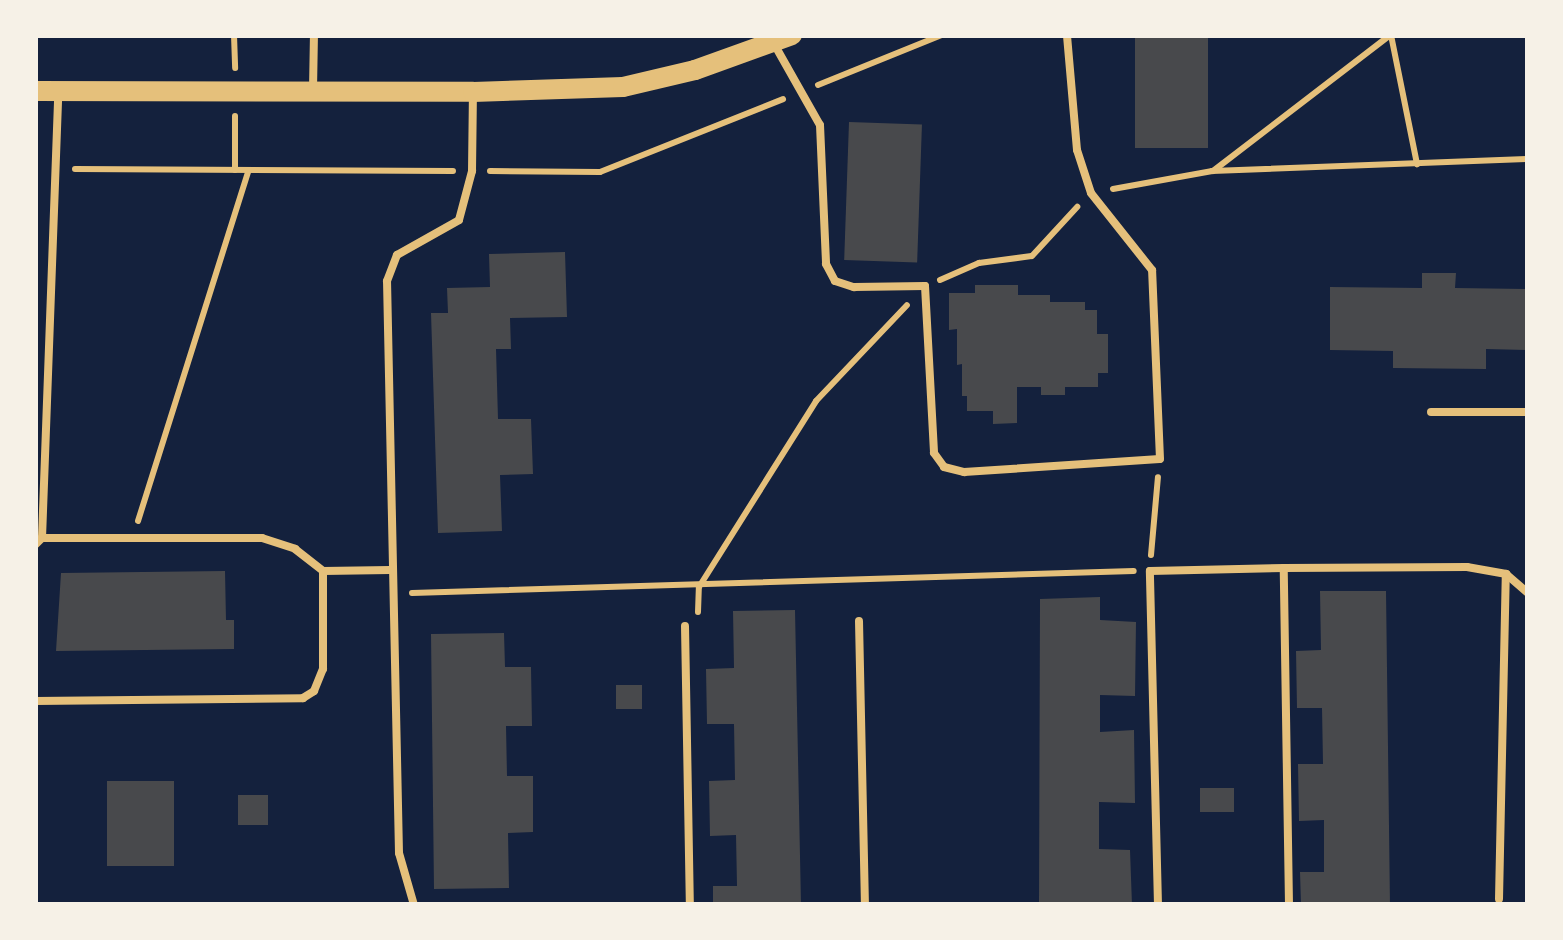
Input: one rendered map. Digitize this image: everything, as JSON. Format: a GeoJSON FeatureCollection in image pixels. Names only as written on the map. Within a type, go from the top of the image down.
{"type":"FeatureCollection","features":[{"type":"Feature","properties":{"kind":"main road"},"geometry":{"type":"LineString","coordinates":[[35,91],[473,92],[623,87],[695,70],[783,39]]}},
{"type":"Feature","properties":{"kind":"lane"},"geometry":{"type":"LineString","coordinates":[[313,90],[314,35]]}},
{"type":"Feature","properties":{"kind":"lane"},"geometry":{"type":"LineString","coordinates":[[783,39],[800,92],[820,126],[826,264],[835,280],[854,287],[924,286],[934,453],[944,466],[964,472],[1160,459],[1152,270],[1091,193],[1078,150],[1067,35]]}},
{"type":"Feature","properties":{"kind":"lane"},"geometry":{"type":"LineString","coordinates":[[58,91],[38,542],[262,538],[295,549],[324,571],[390,570]]}},
{"type":"Feature","properties":{"kind":"lane"},"geometry":{"type":"LineString","coordinates":[[414,905],[400,854],[390,594],[387,280],[397,254],[460,220],[472,171],[473,92]]}},
{"type":"Feature","properties":{"kind":"lane"},"geometry":{"type":"LineString","coordinates":[[1431,412],[1528,412]]}},
{"type":"Feature","properties":{"kind":"lane"},"geometry":{"type":"LineString","coordinates":[[1158,905],[1150,571],[1466,567],[1506,574],[1528,593]]}},
{"type":"Feature","properties":{"kind":"lane"},"geometry":{"type":"LineString","coordinates":[[1284,568],[1289,905]]}},
{"type":"Feature","properties":{"kind":"lane"},"geometry":{"type":"LineString","coordinates":[[35,701],[304,698],[314,692],[323,669],[324,571]]}},
{"type":"Feature","properties":{"kind":"lane"},"geometry":{"type":"LineString","coordinates":[[1499,899],[1506,574]]}},
{"type":"Feature","properties":{"kind":"lane"},"geometry":{"type":"LineString","coordinates":[[859,621],[865,905]]}},
{"type":"Feature","properties":{"kind":"lane"},"geometry":{"type":"LineString","coordinates":[[685,626],[690,905]]}},
{"type":"Feature","properties":{"kind":"path"},"geometry":{"type":"LineString","coordinates":[[55,169],[600,172],[942,35]]}},
{"type":"Feature","properties":{"kind":"path"},"geometry":{"type":"LineString","coordinates":[[1212,171],[1391,35],[1417,164]]}},
{"type":"Feature","properties":{"kind":"path"},"geometry":{"type":"LineString","coordinates":[[685,626],[697,620],[699,587],[816,401],[924,286],[980,264],[1032,256],[1091,193],[1212,171],[1528,159]]}},
{"type":"Feature","properties":{"kind":"path"},"geometry":{"type":"LineString","coordinates":[[133,538],[249,170]]}},
{"type":"Feature","properties":{"kind":"path"},"geometry":{"type":"LineString","coordinates":[[390,594],[1150,571],[1160,459]]}},
{"type":"Feature","properties":{"kind":"building"},"geometry":{"type":"Polygon","coordinates":[[[1135,35],[1208,35],[1208,148],[1135,148],[1135,35]]]}},
{"type":"Feature","properties":{"kind":"building"},"geometry":{"type":"Polygon","coordinates":[[[849,122],[922,125],[917,262],[844,260],[849,122]]]}},
{"type":"Feature","properties":{"kind":"building"},"geometry":{"type":"Polygon","coordinates":[[[565,252],[567,317],[510,318],[511,349],[496,349],[498,419],[531,419],[533,474],[500,475],[502,531],[438,533],[431,313],[448,313],[447,288],[490,287],[489,254],[565,252]]]}},
{"type":"Feature","properties":{"kind":"building"},"geometry":{"type":"Polygon","coordinates":[[[1422,273],[1456,273],[1455,288],[1528,289],[1528,350],[1486,349],[1486,369],[1393,368],[1393,351],[1330,350],[1330,287],[1422,288],[1422,273]]]}},
{"type":"Feature","properties":{"kind":"building"},"geometry":{"type":"Polygon","coordinates":[[[975,285],[1018,285],[1018,295],[1050,295],[1050,302],[1085,302],[1085,310],[1097,310],[1097,334],[1108,334],[1108,373],[1098,373],[1098,387],[1065,387],[1065,395],[1041,395],[1041,387],[1017,387],[1017,423],[993,424],[993,411],[967,411],[967,396],[962,396],[962,364],[957,365],[957,329],[949,330],[949,293],[975,293],[975,285]]]}},
{"type":"Feature","properties":{"kind":"building"},"geometry":{"type":"Polygon","coordinates":[[[225,571],[226,620],[234,620],[234,649],[56,651],[61,573],[225,571]]]}},
{"type":"Feature","properties":{"kind":"building"},"geometry":{"type":"Polygon","coordinates":[[[1320,591],[1386,591],[1390,905],[1301,905],[1300,872],[1324,872],[1324,820],[1299,821],[1298,764],[1323,764],[1322,708],[1297,708],[1296,651],[1321,650],[1320,591]]]}},
{"type":"Feature","properties":{"kind":"building"},"geometry":{"type":"Polygon","coordinates":[[[1100,597],[1100,620],[1136,622],[1135,696],[1100,695],[1100,732],[1134,730],[1135,803],[1099,802],[1099,849],[1130,850],[1132,905],[1039,905],[1040,599],[1100,597]]]}},
{"type":"Feature","properties":{"kind":"building"},"geometry":{"type":"Polygon","coordinates":[[[795,610],[801,905],[713,905],[713,886],[737,886],[736,835],[710,836],[709,781],[735,780],[734,724],[707,724],[706,669],[734,668],[733,611],[795,610]]]}},
{"type":"Feature","properties":{"kind":"building"},"geometry":{"type":"Polygon","coordinates":[[[504,633],[505,667],[531,667],[532,726],[506,726],[507,776],[533,776],[533,832],[508,833],[509,888],[434,889],[431,634],[504,633]]]}},
{"type":"Feature","properties":{"kind":"building"},"geometry":{"type":"Polygon","coordinates":[[[616,685],[642,685],[642,709],[616,709],[616,685]]]}},
{"type":"Feature","properties":{"kind":"building"},"geometry":{"type":"Polygon","coordinates":[[[107,781],[174,781],[174,866],[107,866],[107,781]]]}},
{"type":"Feature","properties":{"kind":"building"},"geometry":{"type":"Polygon","coordinates":[[[1200,788],[1234,788],[1234,812],[1200,812],[1200,788]]]}},
{"type":"Feature","properties":{"kind":"building"},"geometry":{"type":"Polygon","coordinates":[[[238,795],[268,795],[268,825],[238,825],[238,795]]]}}]}
